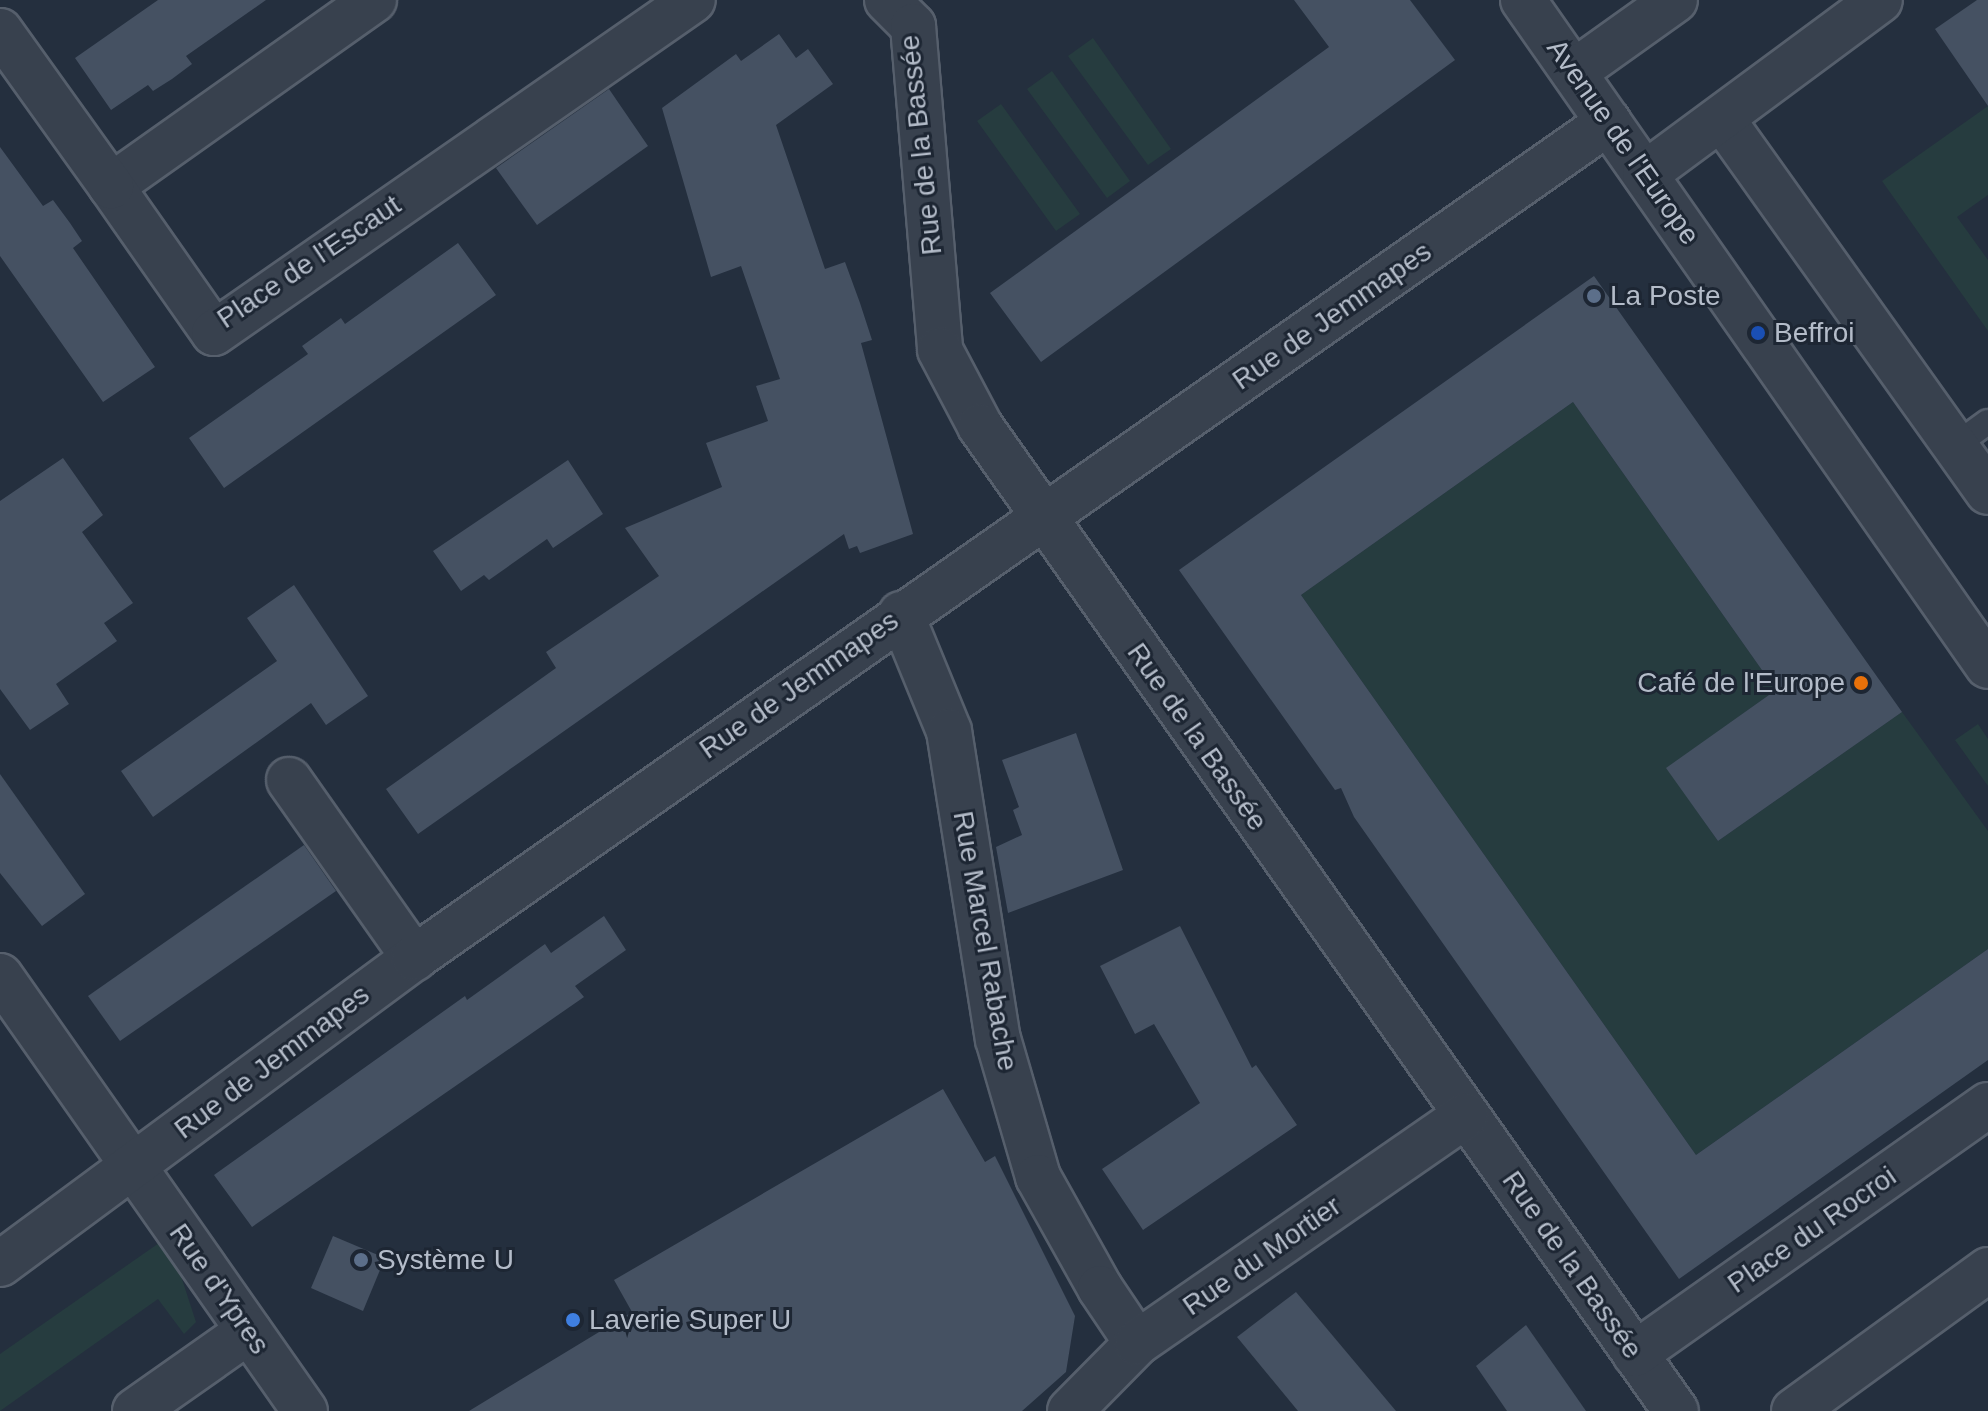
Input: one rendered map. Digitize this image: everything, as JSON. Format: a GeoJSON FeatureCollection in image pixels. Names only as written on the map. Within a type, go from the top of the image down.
{"type":"FeatureCollection","features":[{"type":"Feature","properties":{"kind":"street"},"geometry":{"type":"LineString","coordinates":[[0,7],[10,0]]}},
{"type":"Feature","properties":{"kind":"street"},"geometry":{"type":"LineString","coordinates":[[0,31],[111,186],[374,0]]}},
{"type":"Feature","properties":{"kind":"street","name":"Avenue de l'Europe"},"geometry":{"type":"LineString","coordinates":[[1523,0],[1917,558],[1988,666]]}},
{"type":"Feature","properties":{"kind":"street"},"geometry":{"type":"LineString","coordinates":[[1574,72],[1675,0]]}},
{"type":"Feature","properties":{"kind":"street"},"geometry":{"type":"LineString","coordinates":[[1645,174],[1880,0]]}},
{"type":"Feature","properties":{"kind":"street","name":"Place de l'Escaut"},"geometry":{"type":"LineString","coordinates":[[111,186],[214,333],[578,75],[664,8]]}},
{"type":"Feature","properties":{"kind":"street","name":"Rue de la Bassée"},"geometry":{"type":"LineString","coordinates":[[907,9],[940,350],[980,426],[1042,518],[1676,1411]]}},
{"type":"Feature","properties":{"kind":"street"},"geometry":{"type":"LineString","coordinates":[[1722,119],[1972,434],[1988,492]]}},
{"type":"Feature","properties":{"kind":"street","name":"Rue de Jemmapes"},"geometry":{"type":"LineString","coordinates":[[0,1264],[414,958],[901,614],[1609,122]]}},
{"type":"Feature","properties":{"kind":"street","name":"Avenue de l'Europe"},"geometry":{"type":"LineString","coordinates":[[1917,558],[1988,614]]}},
{"type":"Feature","properties":{"kind":"street","name":"Rue Marcel Rabache"},"geometry":{"type":"LineString","coordinates":[[901,614],[949,731],[998,1039],[1038,1177],[1100,1288],[1137,1343]]}},
{"type":"Feature","properties":{"kind":"street"},"geometry":{"type":"LineString","coordinates":[[289,780],[414,958]]}},
{"type":"Feature","properties":{"kind":"street","name":"Rue d'Ypres"},"geometry":{"type":"LineString","coordinates":[[0,976],[305,1411]]}},
{"type":"Feature","properties":{"kind":"street","name":"Place du Rocroi"},"geometry":{"type":"LineString","coordinates":[[1635,1354],[1988,1105]]}},
{"type":"Feature","properties":{"kind":"street","name":"Rue du Mortier"},"geometry":{"type":"LineString","coordinates":[[1070,1411],[1137,1343],[1466,1115]]}},
{"type":"Feature","properties":{"kind":"street"},"geometry":{"type":"LineString","coordinates":[[1794,1411],[1988,1270]]}},
{"type":"Feature","properties":{"kind":"street"},"geometry":{"type":"LineString","coordinates":[[135,1411],[249,1331]]}},
{"type":"Feature","properties":{"kind":"green space"},"geometry":{"type":"Polygon","coordinates":[[[1093,38],[1171,149],[1148,165],[1068,56],[1093,38]]]}},
{"type":"Feature","properties":{"kind":"green space"},"geometry":{"type":"Polygon","coordinates":[[[1052,71],[1130,181],[1107,198],[1027,89],[1052,71]]]}},
{"type":"Feature","properties":{"kind":"green space"},"geometry":{"type":"Polygon","coordinates":[[[1001,104],[1080,214],[1056,231],[977,121],[1001,104]]]}},
{"type":"Feature","properties":{"kind":"green space"},"geometry":{"type":"Polygon","coordinates":[[[1988,106],[1988,195],[1957,217],[1988,260],[1988,331],[1882,181],[1988,106]]]}},
{"type":"Feature","properties":{"kind":"green space"},"geometry":{"type":"Polygon","coordinates":[[[1573,402],[1776,690],[1667,768],[1718,841],[1902,712],[1988,831],[1988,949],[1696,1155],[1301,595],[1573,402]]]}},
{"type":"Feature","properties":{"kind":"green space"},"geometry":{"type":"Polygon","coordinates":[[[1978,724],[1988,739],[1988,786],[1955,740],[1978,724]]]}},
{"type":"Feature","properties":{"kind":"green space"},"geometry":{"type":"Polygon","coordinates":[[[159,1243],[179,1270],[196,1322],[184,1334],[158,1299],[0,1411],[0,1354],[159,1243]]]}},
{"type":"Feature","properties":{"kind":"building"},"geometry":{"type":"Polygon","coordinates":[[[158,0],[266,0],[186,56],[192,64],[172,79],[153,91],[148,85],[111,110],[75,58],[158,0]]]}},
{"type":"Feature","properties":{"kind":"building"},"geometry":{"type":"Polygon","coordinates":[[[1294,0],[1410,0],[1455,60],[1041,362],[990,293],[1329,47],[1294,0]]]}},
{"type":"Feature","properties":{"kind":"building"},"geometry":{"type":"Polygon","coordinates":[[[1977,0],[1988,0],[1988,106],[1935,29],[1977,0]]]}},
{"type":"Feature","properties":{"kind":"building"},"geometry":{"type":"Polygon","coordinates":[[[779,34],[796,58],[808,49],[833,84],[776,125],[825,269],[845,262],[860,303],[872,340],[861,343],[913,534],[860,553],[857,546],[849,549],[844,534],[418,834],[386,789],[556,668],[546,652],[659,576],[625,528],[722,487],[706,443],[768,421],[756,386],[780,379],[741,266],[711,277],[662,108],[736,54],[741,61],[779,34]]]}},
{"type":"Feature","properties":{"kind":"building"},"geometry":{"type":"Polygon","coordinates":[[[609,89],[648,146],[537,225],[496,168],[609,89]]]}},
{"type":"Feature","properties":{"kind":"building"},"geometry":{"type":"Polygon","coordinates":[[[0,147],[43,206],[53,200],[70,223],[82,241],[73,248],[155,367],[103,402],[0,256],[0,147]]]}},
{"type":"Feature","properties":{"kind":"building"},"geometry":{"type":"Polygon","coordinates":[[[458,243],[496,295],[224,488],[189,438],[308,354],[302,346],[341,318],[345,324],[458,243]]]}},
{"type":"Feature","properties":{"kind":"building"},"geometry":{"type":"Polygon","coordinates":[[[1594,276],[1902,712],[1718,841],[1666,768],[1776,690],[1573,402],[1301,595],[1696,1155],[1988,949],[1988,1060],[1679,1279],[1354,817],[1341,788],[1335,790],[1179,570],[1594,276]]]}},
{"type":"Feature","properties":{"kind":"building"},"geometry":{"type":"Polygon","coordinates":[[[63,458],[103,515],[82,532],[133,603],[104,623],[117,641],[56,684],[69,704],[30,730],[0,689],[0,501],[63,458]]]}},
{"type":"Feature","properties":{"kind":"building"},"geometry":{"type":"Polygon","coordinates":[[[568,460],[603,514],[553,548],[547,539],[489,580],[484,575],[461,591],[433,551],[568,460]]]}},
{"type":"Feature","properties":{"kind":"building"},"geometry":{"type":"Polygon","coordinates":[[[294,585],[368,696],[326,725],[311,703],[153,817],[121,771],[277,661],[247,618],[294,585]]]}},
{"type":"Feature","properties":{"kind":"building"},"geometry":{"type":"Polygon","coordinates":[[[1076,733],[1123,870],[1008,913],[996,847],[1022,835],[1013,810],[1019,807],[1002,760],[1076,733]]]}},
{"type":"Feature","properties":{"kind":"building"},"geometry":{"type":"Polygon","coordinates":[[[0,774],[85,894],[42,926],[0,873],[0,774]]]}},
{"type":"Feature","properties":{"kind":"building"},"geometry":{"type":"Polygon","coordinates":[[[304,845],[336,891],[120,1041],[88,996],[304,845]]]}},
{"type":"Feature","properties":{"kind":"building"},"geometry":{"type":"Polygon","coordinates":[[[604,916],[626,950],[575,986],[584,997],[252,1227],[214,1175],[465,996],[467,1000],[545,944],[551,953],[604,916]]]}},
{"type":"Feature","properties":{"kind":"building"},"geometry":{"type":"Polygon","coordinates":[[[1180,926],[1252,1068],[1256,1065],[1297,1125],[1143,1230],[1102,1169],[1200,1103],[1154,1024],[1135,1034],[1100,966],[1180,926]]]}},
{"type":"Feature","properties":{"kind":"building"},"geometry":{"type":"Polygon","coordinates":[[[943,1089],[985,1162],[995,1156],[1075,1316],[1066,1372],[1022,1411],[469,1411],[632,1312],[614,1280],[943,1089]]]}},
{"type":"Feature","properties":{"kind":"building"},"geometry":{"type":"Polygon","coordinates":[[[333,1236],[385,1258],[363,1311],[311,1288],[333,1236]]]}},
{"type":"Feature","properties":{"kind":"building"},"geometry":{"type":"Polygon","coordinates":[[[1296,1292],[1396,1411],[1298,1411],[1237,1337],[1296,1292]]]}},
{"type":"Feature","properties":{"kind":"building"},"geometry":{"type":"Polygon","coordinates":[[[1526,1325],[1586,1411],[1507,1411],[1476,1366],[1526,1325]]]}},
{"type":"Feature","properties":{"kind":"place","name":"La Poste"},"geometry":{"type":"Point","coordinates":[1594,296]}},
{"type":"Feature","properties":{"kind":"place","name":"Beffroi"},"geometry":{"type":"Point","coordinates":[1758,333]}},
{"type":"Feature","properties":{"kind":"place","name":"Café de l'Europe"},"geometry":{"type":"Point","coordinates":[1861,683]}},
{"type":"Feature","properties":{"kind":"place","name":"Système U"},"geometry":{"type":"Point","coordinates":[361,1260]}},
{"type":"Feature","properties":{"kind":"place","name":"Laverie Super U"},"geometry":{"type":"Point","coordinates":[573,1320]}}]}
